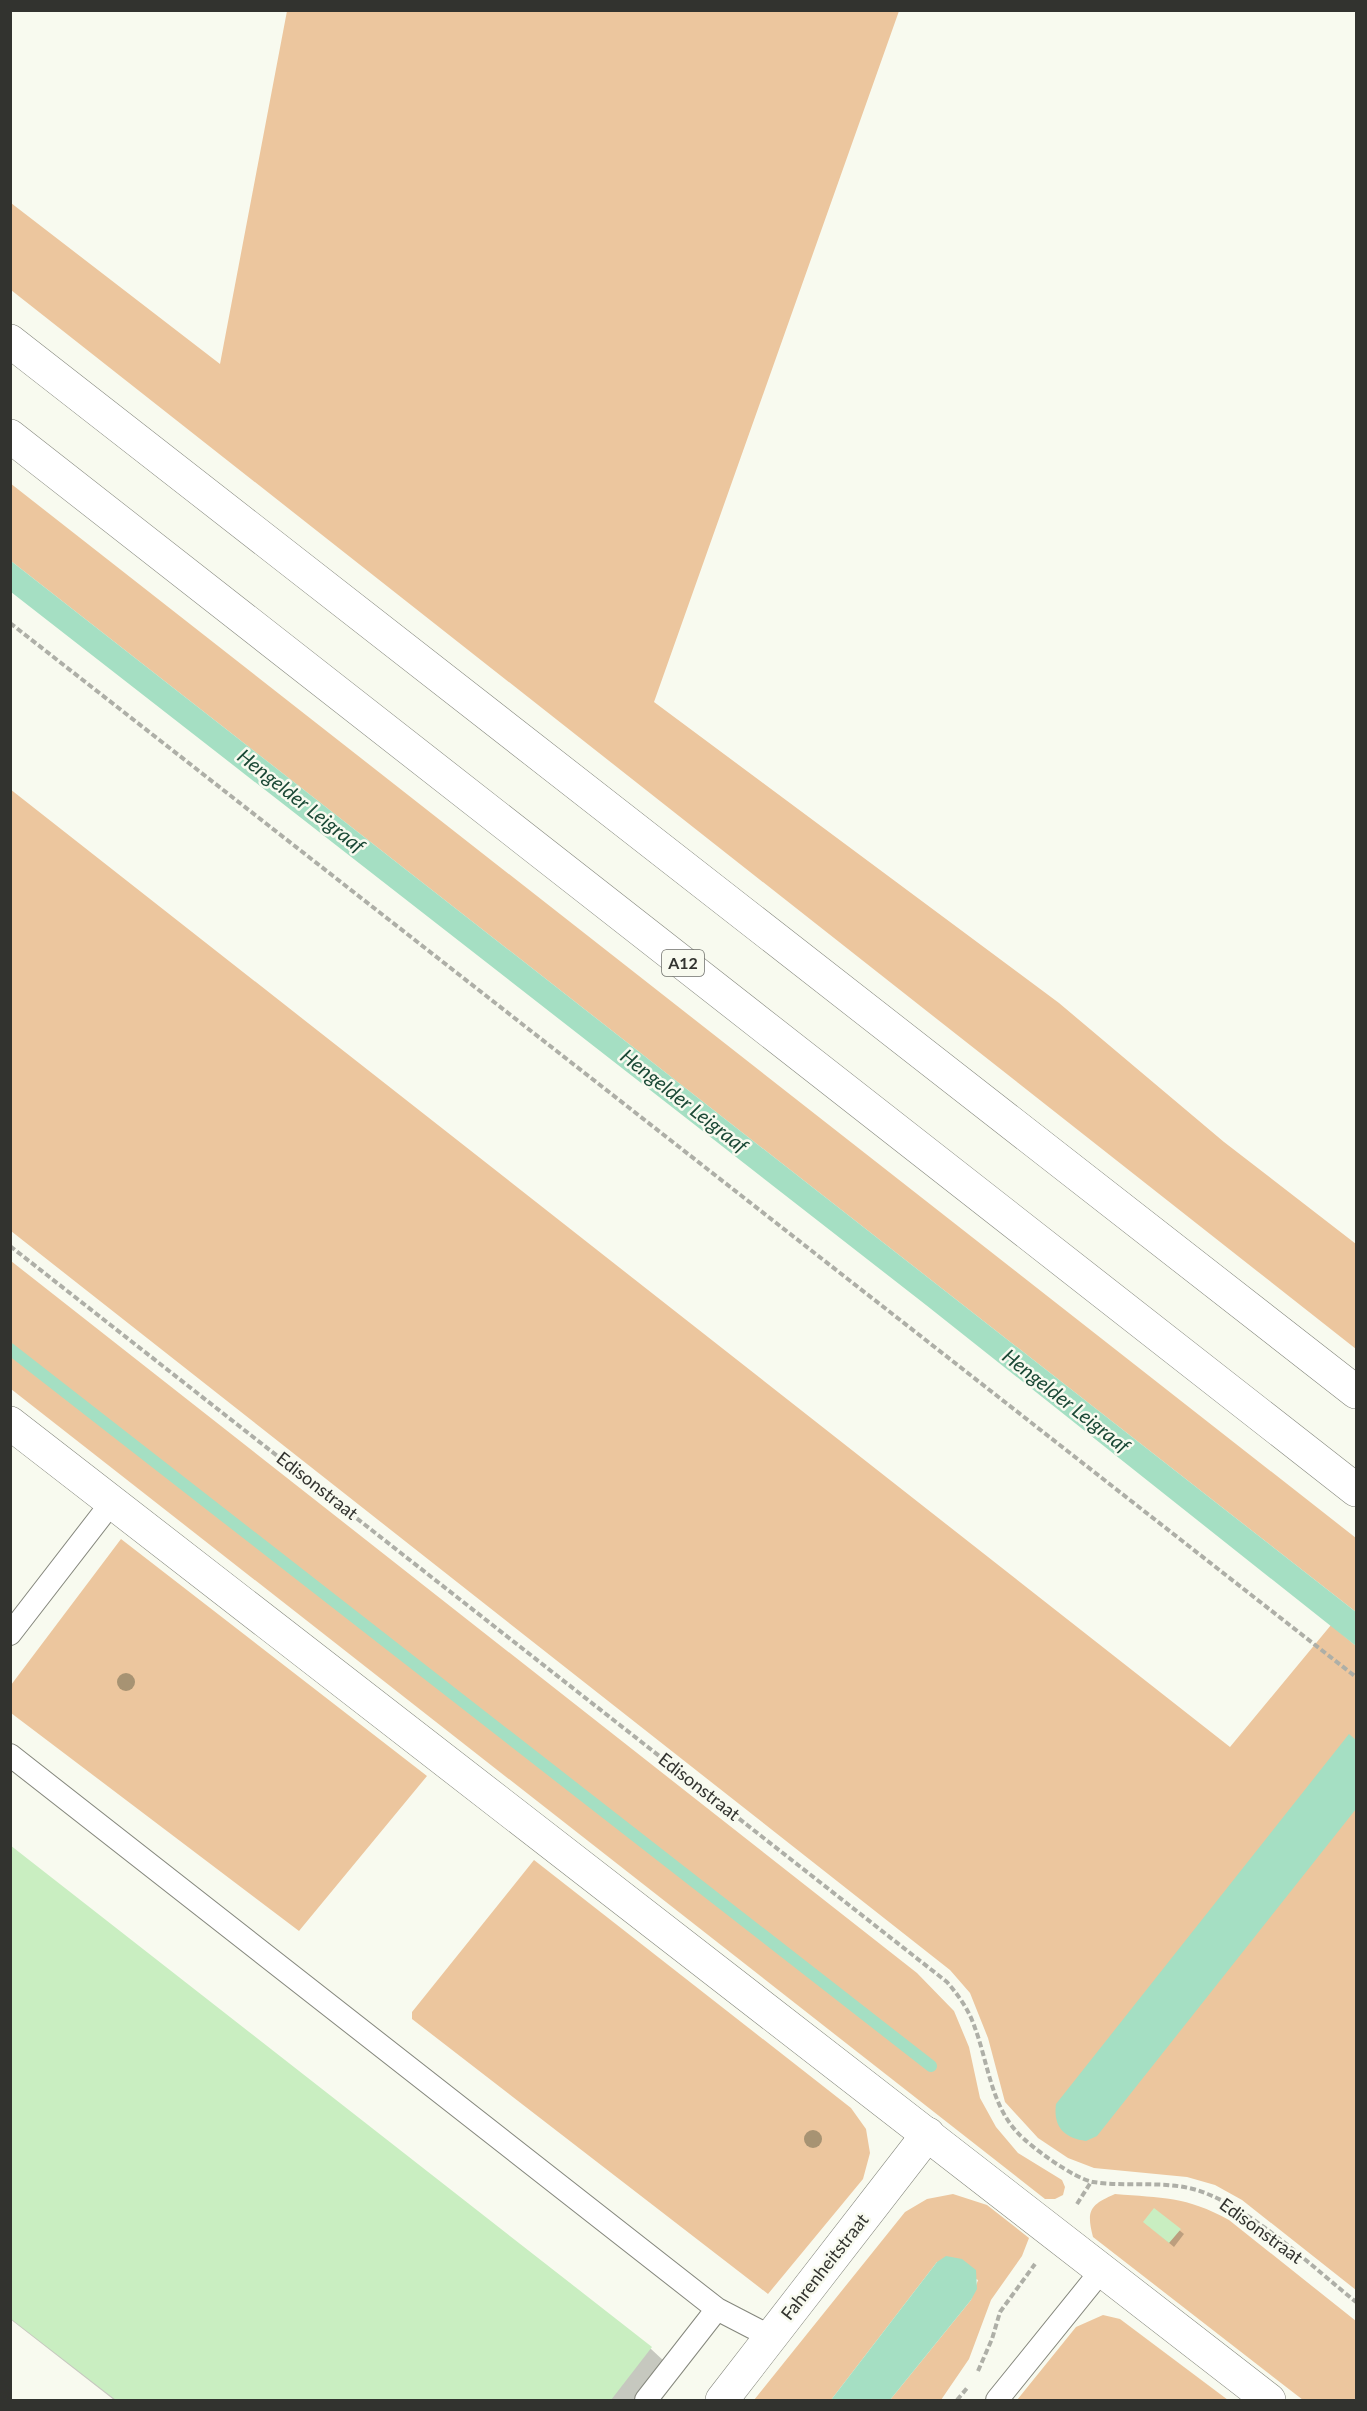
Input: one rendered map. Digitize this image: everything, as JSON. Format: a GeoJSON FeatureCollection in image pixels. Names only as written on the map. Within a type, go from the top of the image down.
{"type":"FeatureCollection","features":[{"type":"Feature","properties":{"kind":"main road"},"geometry":{"type":"LineString","coordinates":[[10,341],[1356,1392]]}},
{"type":"Feature","properties":{"kind":"main road","name":"A12"},"geometry":{"type":"LineString","coordinates":[[10,436],[1356,1490]]}},
{"type":"Feature","properties":{"kind":"main road"},"geometry":{"type":"LineString","coordinates":[[10,1423],[1269,2400]]}},
{"type":"Feature","properties":{"kind":"main road","name":"Fahrenheitstraat"},"geometry":{"type":"LineString","coordinates":[[722,2400],[928,2134]]}},
{"type":"Feature","properties":{"kind":"lane"},"geometry":{"type":"LineString","coordinates":[[10,1634],[112,1502]]}},
{"type":"Feature","properties":{"kind":"lane"},"geometry":{"type":"LineString","coordinates":[[10,1755],[717,2308],[771,2337]]}},
{"type":"Feature","properties":{"kind":"lane"},"geometry":{"type":"LineString","coordinates":[[997,2400],[1102,2270]]}},
{"type":"Feature","properties":{"kind":"lane"},"geometry":{"type":"LineString","coordinates":[[646,2400],[717,2308]]}},
{"type":"Feature","properties":{"kind":"path"},"geometry":{"type":"LineString","coordinates":[[10,623],[1356,1677]]}},
{"type":"Feature","properties":{"kind":"path","name":"Edisonstraat"},"geometry":{"type":"LineString","coordinates":[[10,1246],[947,1982],[963,2001],[975,2028],[998,2100],[1016,2131],[1037,2151],[1091,2182],[1179,2186],[1209,2194],[1237,2208],[1356,2302]]}},
{"type":"Feature","properties":{"kind":"path"},"geometry":{"type":"LineString","coordinates":[[975,2377],[992,2339],[1000,2312],[1057,2235]]}},
{"type":"Feature","properties":{"kind":"path"},"geometry":{"type":"LineString","coordinates":[[957,2400],[969,2385]]}},
{"type":"Feature","properties":{"kind":"shaded area"},"geometry":{"type":"Polygon","coordinates":[[[287,11],[899,11],[654,702],[1059,1003],[1224,1142],[1356,1244],[1356,1349],[11,290],[11,203],[220,364],[287,11]]]}},
{"type":"Feature","properties":{"kind":"shaded area"},"geometry":{"type":"Polygon","coordinates":[[[10,483],[1356,1538],[1356,1612],[11,561],[10,483]]]}},
{"type":"Feature","properties":{"kind":"shaded area"},"geometry":{"type":"Polygon","coordinates":[[[10,789],[1230,1747],[1331,1625],[1356,1646],[1356,2290],[1242,2200],[1215,2185],[1187,2177],[1094,2168],[1068,2158],[1038,2138],[1005,2102],[988,2038],[970,1993],[950,1970],[11,1231],[10,789]]]}},
{"type":"Feature","properties":{"kind":"shaded area"},"geometry":{"type":"Polygon","coordinates":[[[11,1261],[917,1973],[954,2011],[969,2047],[980,2098],[996,2127],[1018,2153],[1062,2180],[1065,2187],[1063,2195],[1055,2199],[1045,2199],[11,1389],[11,1261]]]}},
{"type":"Feature","properties":{"kind":"shaded area"},"geometry":{"type":"Polygon","coordinates":[[[121,1539],[427,1776],[299,1931],[11,1713],[11,1685],[121,1539]]]}},
{"type":"Feature","properties":{"kind":"shaded area"},"geometry":{"type":"Polygon","coordinates":[[[534,1860],[851,2108],[866,2129],[870,2153],[863,2179],[768,2294],[412,2019],[412,2012],[534,1860]]]}},
{"type":"Feature","properties":{"kind":"shaded area"},"geometry":{"type":"Polygon","coordinates":[[[953,2194],[987,2205],[1029,2238],[1022,2256],[991,2300],[969,2359],[941,2400],[890,2400],[971,2300],[978,2280],[937,2262],[831,2400],[754,2400],[905,2212],[927,2199],[953,2194]]]}},
{"type":"Feature","properties":{"kind":"shaded area"},"geometry":{"type":"Polygon","coordinates":[[[1115,2194],[1186,2202],[1214,2212],[1229,2220],[1356,2321],[1356,2400],[1303,2400],[1093,2237],[1090,2220],[1092,2209],[1115,2194]]]}},
{"type":"Feature","properties":{"kind":"shaded area"},"geometry":{"type":"Polygon","coordinates":[[[1103,2315],[1120,2319],[1228,2400],[1017,2400],[1076,2327],[1103,2315]]]}},
{"type":"Feature","properties":{"kind":"water","name":"Hengelder Leigraaf"},"geometry":{"type":"Polygon","coordinates":[[[11,561],[1356,1612],[1356,1646],[926,1305],[11,592],[11,561]]]}},
{"type":"Feature","properties":{"kind":"water"},"geometry":{"type":"Polygon","coordinates":[[[1349,1734],[1356,1740],[1356,1809],[1097,2136],[1086,2141],[1066,2134],[1056,2119],[1056,2104],[1349,1734]]]}},
{"type":"Feature","properties":{"kind":"water"},"geometry":{"type":"Polygon","coordinates":[[[946,2256],[962,2259],[976,2270],[977,2289],[971,2300],[890,2400],[831,2400],[937,2262],[946,2256]]]}},
{"type":"Feature","properties":{"kind":"building"},"geometry":{"type":"Polygon","coordinates":[[[10,1845],[652,2347],[611,2400],[116,2400],[10,2318],[10,1845]]]}},
{"type":"Feature","properties":{"kind":"building"},"geometry":{"type":"Polygon","coordinates":[[[1154,2208],[1181,2229],[1169,2243],[1143,2222],[1154,2208]]]}},
{"type":"Feature","properties":{"kind":"waterway"},"geometry":{"type":"LineString","coordinates":[[10,1349],[931,2066]]}}]}
